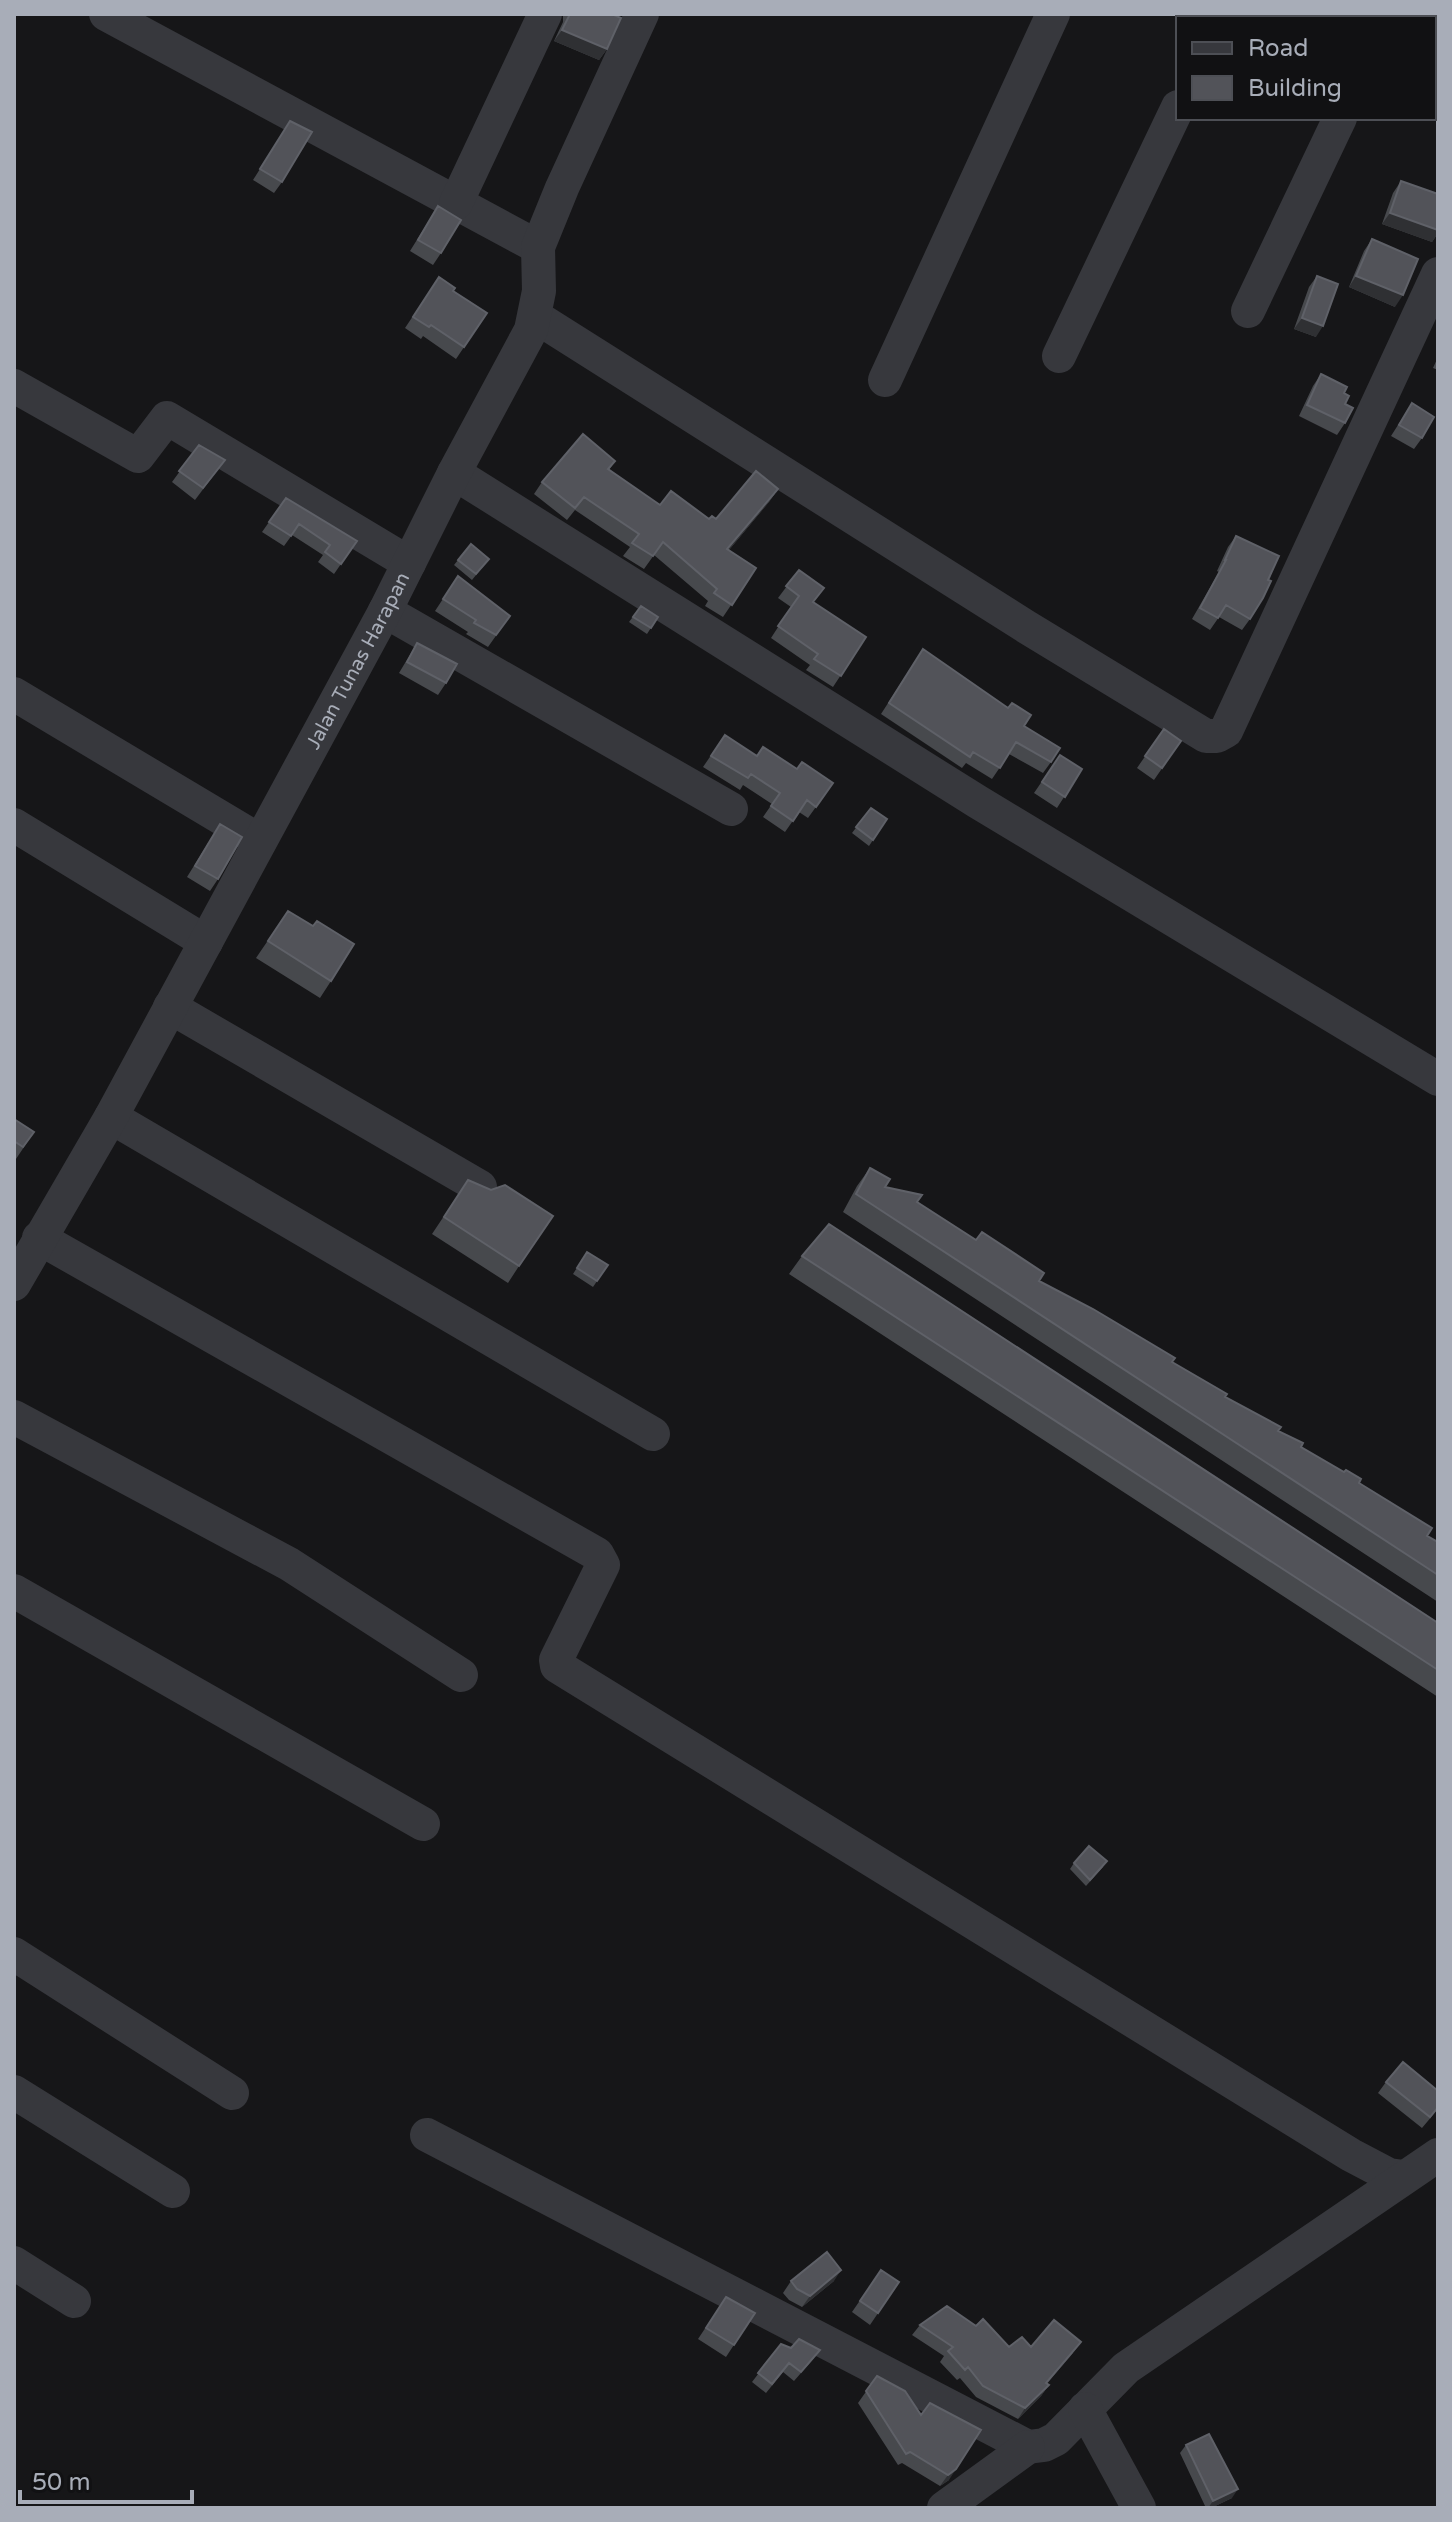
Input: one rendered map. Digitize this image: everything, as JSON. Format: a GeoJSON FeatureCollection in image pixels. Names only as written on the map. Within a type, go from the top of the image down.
{"type":"FeatureCollection","features":[{"type":"Feature","properties":{"kind":"street"},"geometry":{"type":"LineString","coordinates":[[106,14],[538,247]]}},
{"type":"Feature","properties":{"kind":"street"},"geometry":{"type":"LineString","coordinates":[[456,203],[545,14]]}},
{"type":"Feature","properties":{"kind":"street","name":"Jalan Tunas Harapan"},"geometry":{"type":"LineString","coordinates":[[14,1284],[111,1117],[206,942],[385,611],[531,330],[539,291],[538,247],[642,14]]}},
{"type":"Feature","properties":{"kind":"street"},"geometry":{"type":"LineString","coordinates":[[885,380],[1053,14]]}},
{"type":"Feature","properties":{"kind":"street"},"geometry":{"type":"LineString","coordinates":[[1059,356],[1176,111]]}},
{"type":"Feature","properties":{"kind":"street"},"geometry":{"type":"LineString","coordinates":[[1248,311],[1339,120]]}},
{"type":"Feature","properties":{"kind":"street"},"geometry":{"type":"LineString","coordinates":[[536,317],[1025,626],[1206,736],[1217,736],[1226,731],[1438,274]]}},
{"type":"Feature","properties":{"kind":"street"},"geometry":{"type":"LineString","coordinates":[[14,386],[138,456],[167,418],[409,563]]}},
{"type":"Feature","properties":{"kind":"street"},"geometry":{"type":"LineString","coordinates":[[454,473],[978,802],[1438,1079]]}},
{"type":"Feature","properties":{"kind":"street"},"geometry":{"type":"LineString","coordinates":[[385,611],[731,809]]}},
{"type":"Feature","properties":{"kind":"street"},"geometry":{"type":"LineString","coordinates":[[14,694],[260,841]]}},
{"type":"Feature","properties":{"kind":"street"},"geometry":{"type":"LineString","coordinates":[[14,825],[206,942]]}},
{"type":"Feature","properties":{"kind":"street"},"geometry":{"type":"LineString","coordinates":[[170,1007],[480,1187]]}},
{"type":"Feature","properties":{"kind":"street"},"geometry":{"type":"LineString","coordinates":[[111,1117],[653,1434]]}},
{"type":"Feature","properties":{"kind":"street"},"geometry":{"type":"LineString","coordinates":[[39,1238],[597,1554],[603,1565],[556,1660],[557,1666],[1351,2155],[1389,2175],[1404,2177]]}},
{"type":"Feature","properties":{"kind":"street"},"geometry":{"type":"LineString","coordinates":[[14,1417],[289,1564],[461,1675]]}},
{"type":"Feature","properties":{"kind":"street"},"geometry":{"type":"LineString","coordinates":[[14,1591],[423,1824]]}},
{"type":"Feature","properties":{"kind":"street"},"geometry":{"type":"LineString","coordinates":[[14,1954],[232,2093]]}},
{"type":"Feature","properties":{"kind":"street"},"geometry":{"type":"LineString","coordinates":[[14,2092],[173,2191]]}},
{"type":"Feature","properties":{"kind":"street"},"geometry":{"type":"LineString","coordinates":[[427,2135],[1028,2447]]}},
{"type":"Feature","properties":{"kind":"street"},"geometry":{"type":"LineString","coordinates":[[944,2508],[1028,2447],[1044,2445],[1056,2439],[1126,2368],[1438,2155]]}},
{"type":"Feature","properties":{"kind":"street"},"geometry":{"type":"LineString","coordinates":[[14,2263],[74,2301]]}},
{"type":"Feature","properties":{"kind":"street"},"geometry":{"type":"LineString","coordinates":[[1085,2409],[1139,2508]]}},
{"type":"Feature","properties":{"kind":"building"},"geometry":{"type":"Polygon","coordinates":[[[570,14],[612,14],[621,18],[607,49],[562,30],[570,14]]]}},
{"type":"Feature","properties":{"kind":"building"},"geometry":{"type":"Polygon","coordinates":[[[290,121],[312,132],[282,182],[260,169],[290,121]]]}},
{"type":"Feature","properties":{"kind":"building"},"geometry":{"type":"Polygon","coordinates":[[[1401,181],[1438,194],[1438,230],[1390,213],[1401,181]]]}},
{"type":"Feature","properties":{"kind":"building"},"geometry":{"type":"Polygon","coordinates":[[[438,206],[461,220],[441,253],[418,240],[438,206]]]}},
{"type":"Feature","properties":{"kind":"building"},"geometry":{"type":"Polygon","coordinates":[[[1372,239],[1418,259],[1403,295],[1356,276],[1372,239]]]}},
{"type":"Feature","properties":{"kind":"building"},"geometry":{"type":"Polygon","coordinates":[[[1317,276],[1338,284],[1323,326],[1302,318],[1317,276]]]}},
{"type":"Feature","properties":{"kind":"building"},"geometry":{"type":"Polygon","coordinates":[[[439,277],[455,288],[453,291],[487,313],[464,347],[413,317],[439,277]]]}},
{"type":"Feature","properties":{"kind":"building"},"geometry":{"type":"Polygon","coordinates":[[[1321,374],[1347,387],[1344,393],[1349,396],[1345,404],[1353,408],[1345,423],[1307,405],[1321,374]]]}},
{"type":"Feature","properties":{"kind":"building"},"geometry":{"type":"Polygon","coordinates":[[[1412,403],[1434,417],[1422,438],[1399,425],[1412,403]]]}},
{"type":"Feature","properties":{"kind":"building"},"geometry":{"type":"Polygon","coordinates":[[[583,434],[615,461],[608,469],[660,505],[671,491],[709,519],[712,516],[716,519],[756,471],[778,489],[727,549],[756,568],[732,605],[714,593],[717,589],[663,542],[653,556],[632,543],[639,534],[584,497],[575,508],[542,482],[583,434]]]}},
{"type":"Feature","properties":{"kind":"building"},"geometry":{"type":"Polygon","coordinates":[[[199,445],[225,460],[203,488],[179,471],[199,445]]]}},
{"type":"Feature","properties":{"kind":"building"},"geometry":{"type":"Polygon","coordinates":[[[286,498],[357,541],[341,564],[325,552],[330,545],[299,524],[291,536],[269,522],[286,498]]]}},
{"type":"Feature","properties":{"kind":"building"},"geometry":{"type":"Polygon","coordinates":[[[1236,536],[1279,556],[1268,580],[1271,581],[1250,619],[1226,605],[1218,618],[1200,608],[1236,536]]]}},
{"type":"Feature","properties":{"kind":"building"},"geometry":{"type":"Polygon","coordinates":[[[471,544],[489,559],[476,574],[458,560],[471,544]]]}},
{"type":"Feature","properties":{"kind":"building"},"geometry":{"type":"Polygon","coordinates":[[[799,570],[824,588],[813,602],[866,637],[841,676],[814,659],[818,654],[778,626],[799,596],[786,586],[799,570]]]}},
{"type":"Feature","properties":{"kind":"building"},"geometry":{"type":"Polygon","coordinates":[[[458,576],[510,616],[496,635],[474,623],[476,620],[443,599],[458,576]]]}},
{"type":"Feature","properties":{"kind":"building"},"geometry":{"type":"Polygon","coordinates":[[[641,606],[658,617],[651,628],[633,617],[641,606]]]}},
{"type":"Feature","properties":{"kind":"building"},"geometry":{"type":"Polygon","coordinates":[[[417,643],[457,664],[446,683],[407,662],[417,643]]]}},
{"type":"Feature","properties":{"kind":"building"},"geometry":{"type":"Polygon","coordinates":[[[923,649],[1008,708],[1012,703],[1031,715],[1024,726],[1060,748],[1051,762],[1016,742],[1000,768],[973,752],[970,757],[889,703],[923,649]]]}},
{"type":"Feature","properties":{"kind":"building"},"geometry":{"type":"Polygon","coordinates":[[[1164,729],[1181,741],[1162,768],[1145,756],[1164,729]]]}},
{"type":"Feature","properties":{"kind":"building"},"geometry":{"type":"Polygon","coordinates":[[[725,735],[757,756],[763,747],[797,769],[802,762],[833,783],[816,807],[807,800],[793,821],[771,806],[780,793],[751,774],[748,778],[711,756],[725,735]]]}},
{"type":"Feature","properties":{"kind":"building"},"geometry":{"type":"Polygon","coordinates":[[[1060,755],[1082,769],[1065,797],[1042,782],[1060,755]]]}},
{"type":"Feature","properties":{"kind":"building"},"geometry":{"type":"Polygon","coordinates":[[[871,808],[887,819],[873,840],[856,827],[871,808]]]}},
{"type":"Feature","properties":{"kind":"building"},"geometry":{"type":"Polygon","coordinates":[[[220,824],[242,837],[218,879],[195,866],[220,824]]]}},
{"type":"Feature","properties":{"kind":"building"},"geometry":{"type":"Polygon","coordinates":[[[288,911],[313,926],[317,921],[354,944],[331,981],[268,941],[288,911]]]}},
{"type":"Feature","properties":{"kind":"building"},"geometry":{"type":"Polygon","coordinates":[[[14,1119],[34,1132],[23,1147],[14,1141],[14,1119]]]}},
{"type":"Feature","properties":{"kind":"building"},"geometry":{"type":"Polygon","coordinates":[[[870,1168],[890,1179],[885,1187],[922,1195],[917,1202],[976,1240],[982,1232],[1044,1273],[1039,1281],[1175,1358],[1172,1362],[1227,1394],[1225,1397],[1281,1427],[1278,1431],[1303,1443],[1301,1447],[1361,1479],[1359,1483],[1432,1528],[1427,1536],[1438,1542],[1438,1575],[856,1194],[870,1168]]]}},
{"type":"Feature","properties":{"kind":"building"},"geometry":{"type":"Polygon","coordinates":[[[468,1180],[491,1190],[505,1185],[553,1216],[519,1266],[444,1217],[468,1180]]]}},
{"type":"Feature","properties":{"kind":"building"},"geometry":{"type":"Polygon","coordinates":[[[829,1224],[1438,1623],[1438,1670],[802,1256],[829,1224]]]}},
{"type":"Feature","properties":{"kind":"building"},"geometry":{"type":"Polygon","coordinates":[[[587,1252],[608,1265],[597,1281],[577,1268],[587,1252]]]}},
{"type":"Feature","properties":{"kind":"building"},"geometry":{"type":"Polygon","coordinates":[[[1089,1846],[1107,1861],[1090,1880],[1074,1863],[1089,1846]]]}},
{"type":"Feature","properties":{"kind":"building"},"geometry":{"type":"Polygon","coordinates":[[[1403,2062],[1438,2091],[1438,2107],[1430,2117],[1386,2082],[1403,2062]]]}},
{"type":"Feature","properties":{"kind":"building"},"geometry":{"type":"Polygon","coordinates":[[[827,2252],[841,2270],[810,2296],[797,2289],[791,2281],[827,2252]]]}},
{"type":"Feature","properties":{"kind":"building"},"geometry":{"type":"Polygon","coordinates":[[[881,2270],[899,2282],[878,2313],[860,2301],[881,2270]]]}},
{"type":"Feature","properties":{"kind":"building"},"geometry":{"type":"Polygon","coordinates":[[[726,2297],[755,2313],[734,2345],[706,2328],[726,2297]]]}},
{"type":"Feature","properties":{"kind":"building"},"geometry":{"type":"Polygon","coordinates":[[[947,2306],[976,2326],[983,2319],[1009,2347],[1022,2337],[1031,2347],[1054,2320],[1081,2342],[1046,2383],[1049,2385],[1025,2408],[983,2386],[968,2367],[965,2370],[948,2351],[953,2347],[920,2325],[947,2306]]]}},
{"type":"Feature","properties":{"kind":"building"},"geometry":{"type":"Polygon","coordinates":[[[799,2339],[820,2350],[801,2372],[789,2363],[772,2384],[758,2373],[781,2344],[791,2348],[799,2339]]]}},
{"type":"Feature","properties":{"kind":"building"},"geometry":{"type":"Polygon","coordinates":[[[877,2376],[905,2391],[921,2415],[930,2403],[981,2430],[956,2469],[948,2475],[910,2452],[906,2454],[866,2391],[877,2376]]]}},
{"type":"Feature","properties":{"kind":"building"},"geometry":{"type":"Polygon","coordinates":[[[1209,2434],[1238,2489],[1213,2501],[1186,2445],[1209,2434]]]}}]}
